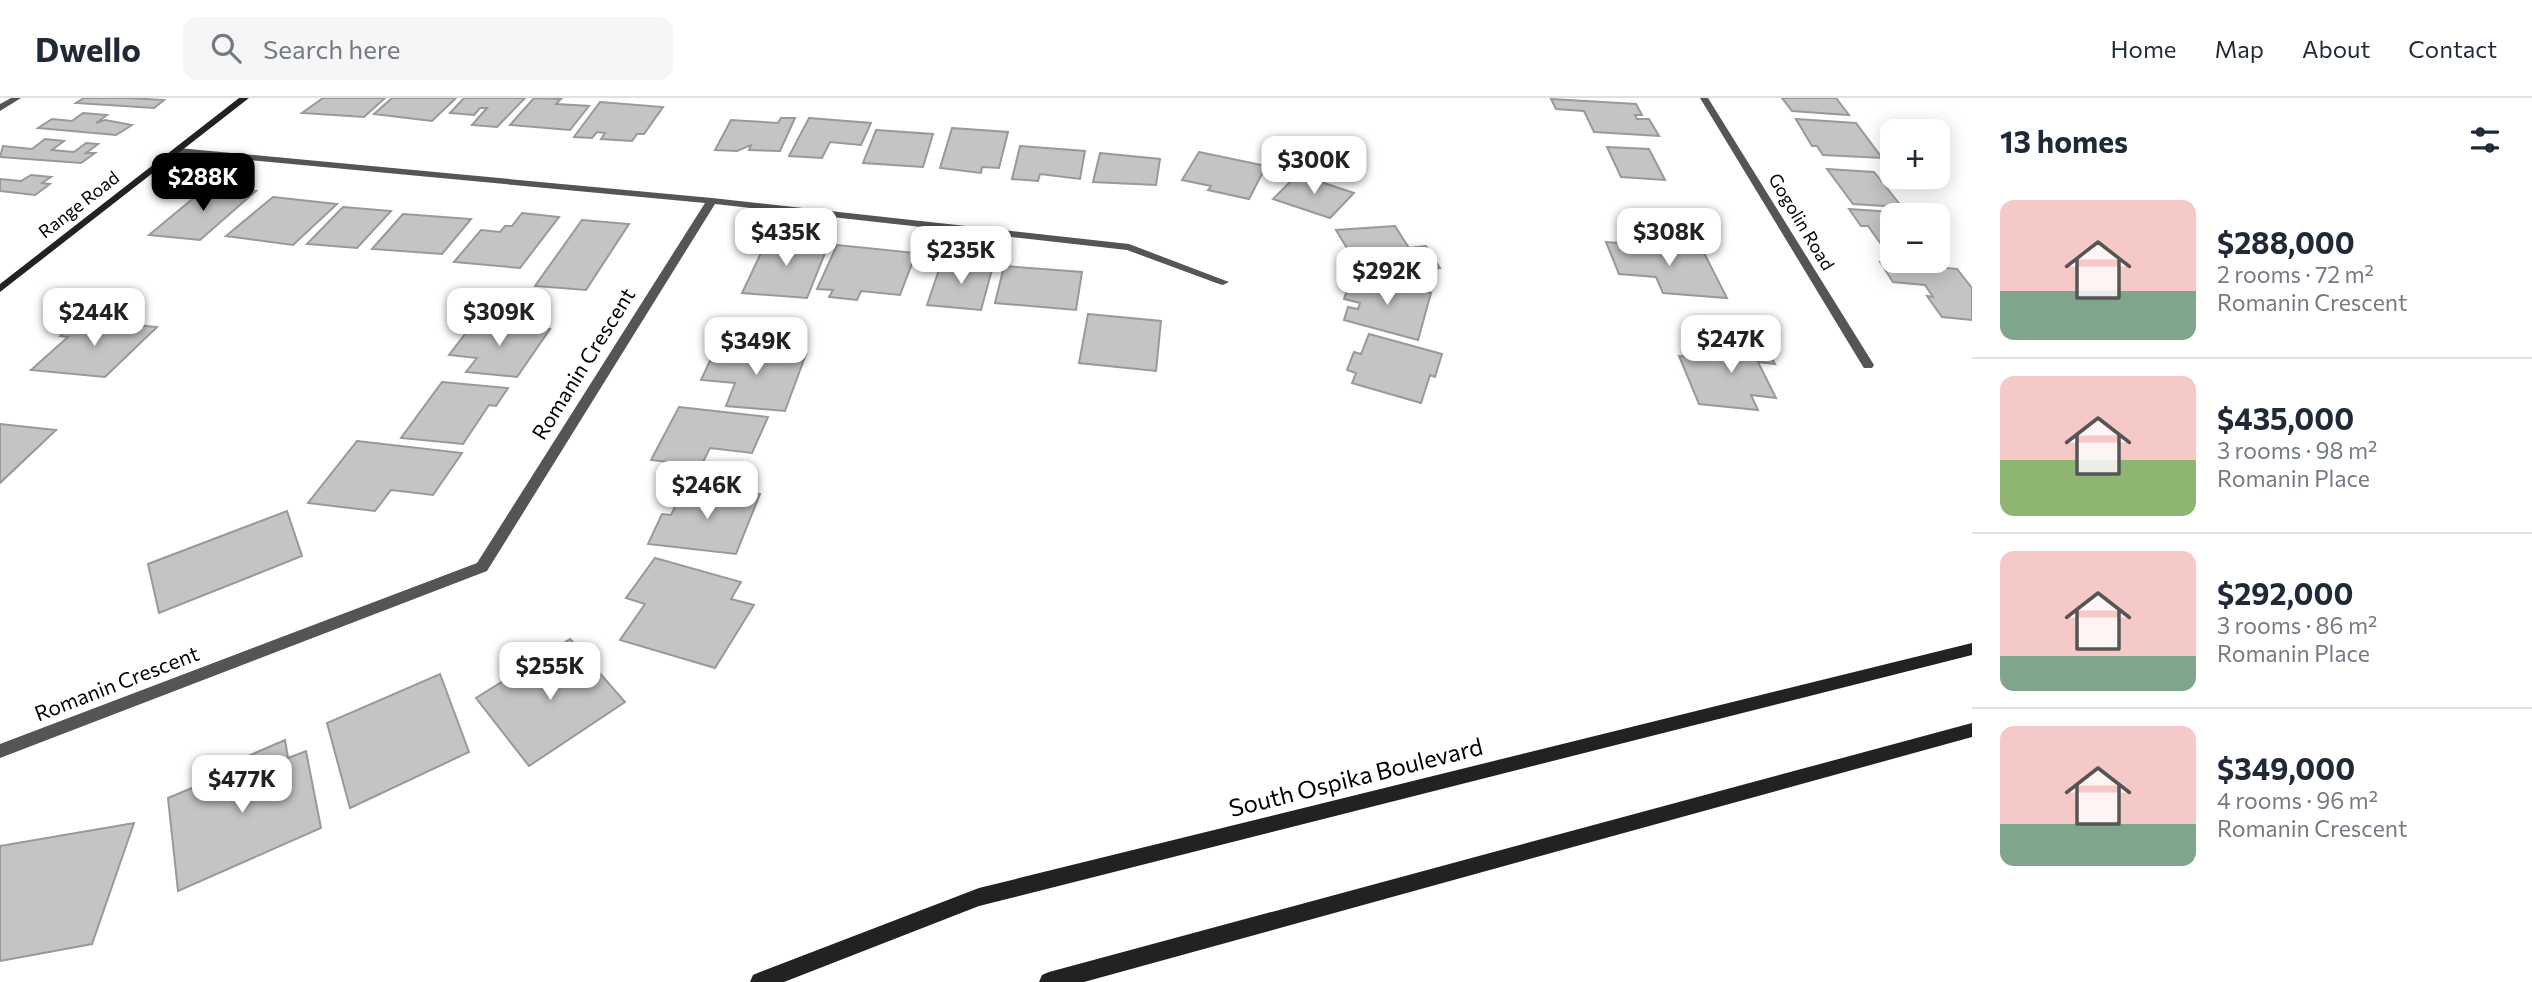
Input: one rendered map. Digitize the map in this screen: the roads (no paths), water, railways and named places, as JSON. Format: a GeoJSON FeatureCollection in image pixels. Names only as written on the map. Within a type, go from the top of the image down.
{"type":"FeatureCollection","features":[{"type":"Feature","properties":{"kind":"main road","name":"Range Road"},"geometry":{"type":"LineString","coordinates":[[0,289],[245,98]]}},
{"type":"Feature","properties":{"kind":"main road","name":"South Ospika Boulevard"},"geometry":{"type":"LineString","coordinates":[[760,982],[979,897],[1972,649]]}},
{"type":"Feature","properties":{"kind":"main road"},"geometry":{"type":"LineString","coordinates":[[1049,982],[1972,730]]}},
{"type":"Feature","properties":{"kind":"street"},"geometry":{"type":"LineString","coordinates":[[0,108],[17,98]]}},
{"type":"Feature","properties":{"kind":"street","name":"Gogolin Road"},"geometry":{"type":"LineString","coordinates":[[1704,98],[1868,365]]}},
{"type":"Feature","properties":{"kind":"street"},"geometry":{"type":"LineString","coordinates":[[177,151],[712,201],[1129,247],[1223,282]]}},
{"type":"Feature","properties":{"kind":"street","name":"Romanin Crescent"},"geometry":{"type":"LineString","coordinates":[[0,751],[482,567],[712,201]]}}]}
